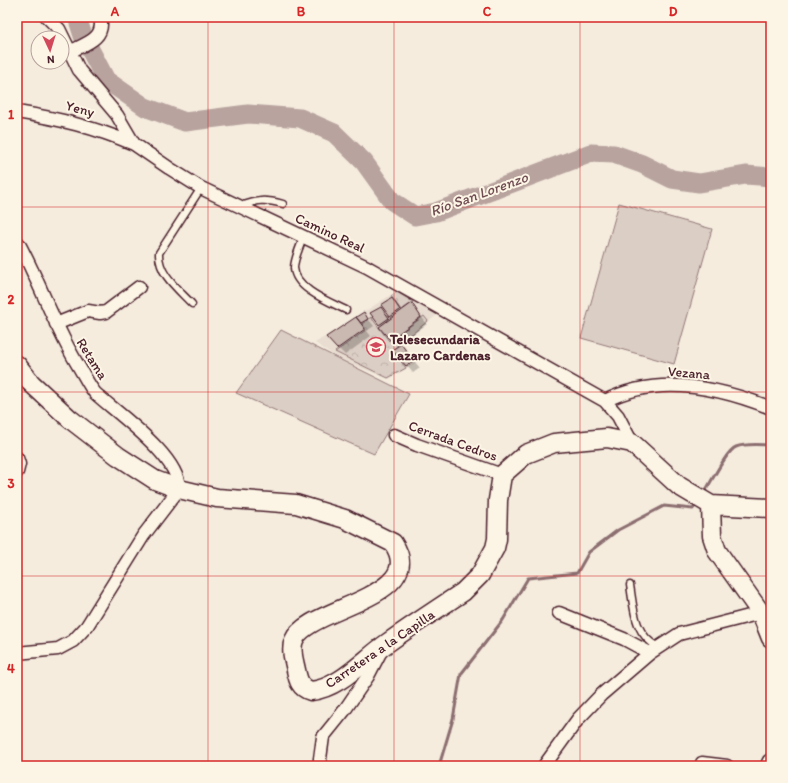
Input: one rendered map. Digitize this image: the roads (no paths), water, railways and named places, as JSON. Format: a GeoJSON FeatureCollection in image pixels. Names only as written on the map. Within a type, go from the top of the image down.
{"type":"FeatureCollection","features":[{"type":"Feature","properties":{"kind":"street","name":"Camino Real"},"geometry":{"type":"LineString","coordinates":[[47,17],[59,30]]}},
{"type":"Feature","properties":{"kind":"street"},"geometry":{"type":"LineString","coordinates":[[70,51],[98,36],[102,28],[100,17]]}},
{"type":"Feature","properties":{"kind":"street","name":"Camino Real"},"geometry":{"type":"LineString","coordinates":[[70,54],[79,70],[117,115],[134,144],[201,188],[303,238],[367,267],[605,401],[618,416],[632,442]]}},
{"type":"Feature","properties":{"kind":"street","name":"Yeny"},"geometry":{"type":"LineString","coordinates":[[17,112],[57,118],[97,129],[134,144]]}},
{"type":"Feature","properties":{"kind":"street","name":"Retama"},"geometry":{"type":"LineString","coordinates":[[19,244],[36,276],[65,344],[94,392],[158,449],[176,473],[179,489]]}},
{"type":"Feature","properties":{"kind":"street"},"geometry":{"type":"LineString","coordinates":[[56,324],[88,311],[100,313],[106,312],[139,287]]}},
{"type":"Feature","properties":{"kind":"street","name":"Carretera a la Capilla"},"geometry":{"type":"LineString","coordinates":[[17,365],[31,383],[70,419],[118,456],[155,480],[179,489],[217,498],[296,504],[345,519],[393,543],[398,551],[400,560],[398,569],[392,580],[372,595],[308,626],[294,638],[292,652],[298,680],[301,686],[311,691],[328,687],[384,645],[463,592],[480,575],[490,558],[497,539],[498,500],[502,475]]}},
{"type":"Feature","properties":{"kind":"street","name":"Vezana"},"geometry":{"type":"LineString","coordinates":[[605,401],[622,392],[650,387],[691,387],[733,394],[771,408]]}},
{"type":"Feature","properties":{"kind":"street","name":"Cerrada Cedros"},"geometry":{"type":"LineString","coordinates":[[394,435],[417,445],[502,475]]}},
{"type":"Feature","properties":{"kind":"street"},"geometry":{"type":"LineString","coordinates":[[502,475],[526,454],[554,443],[606,438],[632,442],[679,486],[702,500],[771,508]]}},
{"type":"Feature","properties":{"kind":"street"},"geometry":{"type":"LineString","coordinates":[[17,458],[17,472]]}},
{"type":"Feature","properties":{"kind":"street"},"geometry":{"type":"LineString","coordinates":[[17,653],[58,649],[74,641],[87,626],[143,536],[179,489]]}},
{"type":"Feature","properties":{"kind":"street"},"geometry":{"type":"LineString","coordinates":[[702,500],[717,551],[761,613],[771,638]]}},
{"type":"Feature","properties":{"kind":"street"},"geometry":{"type":"LineString","coordinates":[[559,613],[654,650]]}},
{"type":"Feature","properties":{"kind":"street"},"geometry":{"type":"LineString","coordinates":[[544,766],[557,746],[600,695],[654,650],[679,634],[693,629],[761,613]]}},
{"type":"Feature","properties":{"kind":"street"},"geometry":{"type":"LineString","coordinates":[[320,766],[323,737],[352,699],[384,645]]}},
{"type":"Feature","properties":{"kind":"street"},"geometry":{"type":"LineString","coordinates":[[702,763],[726,766]]}},
{"type":"Feature","properties":{"kind":"lane"},"geometry":{"type":"LineString","coordinates":[[192,304],[161,270],[158,262],[159,253],[201,188]]}},
{"type":"Feature","properties":{"kind":"lane"},"geometry":{"type":"LineString","coordinates":[[238,206],[259,200],[268,200],[283,204]]}},
{"type":"Feature","properties":{"kind":"lane"},"geometry":{"type":"LineString","coordinates":[[303,238],[294,267],[295,274],[305,286],[319,297],[346,310]]}},
{"type":"Feature","properties":{"kind":"lane"},"geometry":{"type":"LineString","coordinates":[[630,585],[636,619],[641,632],[654,650]]}},
{"type":"Feature","properties":{"kind":"waterway","name":"Río San Lorenzo"},"geometry":{"type":"LineString","coordinates":[[77,17],[83,36],[106,80],[145,107],[185,122],[248,114],[300,118],[334,133],[364,162],[392,201],[415,216],[436,212],[591,153],[614,154],[642,164],[672,179],[699,183],[746,175],[771,177]]}},
{"type":"Feature","properties":{"kind":"waterway"},"geometry":{"type":"LineString","coordinates":[[704,493],[723,461],[736,447],[754,444],[771,445]]}},
{"type":"Feature","properties":{"kind":"waterway"},"geometry":{"type":"LineString","coordinates":[[439,766],[453,719],[461,674],[503,620],[528,578],[577,573],[589,552],[618,530],[664,506],[693,509],[697,503]]}},
{"type":"Feature","properties":{"kind":"place","name":"Telesecundaria Lazaro Cardenas"},"geometry":{"type":"Point","coordinates":[376,347]}}]}
